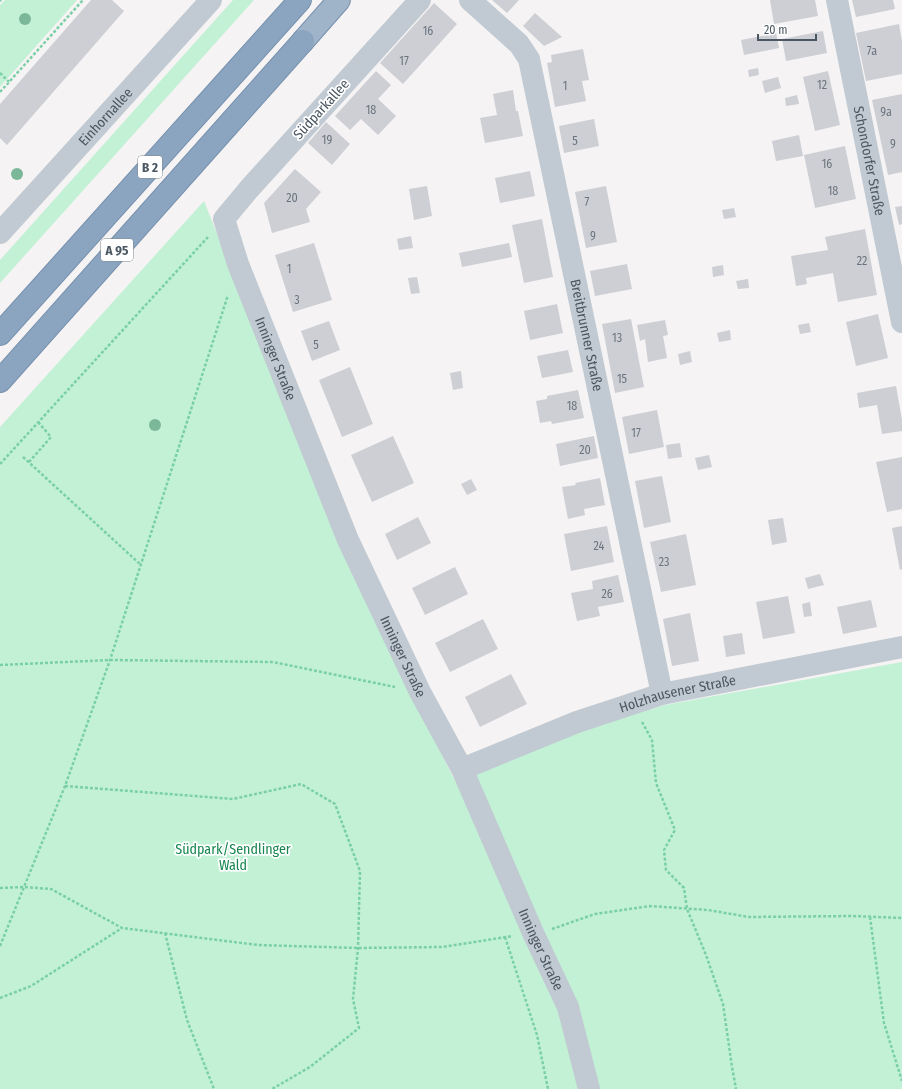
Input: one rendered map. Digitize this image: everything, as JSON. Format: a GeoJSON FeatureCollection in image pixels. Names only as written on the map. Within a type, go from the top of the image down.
{"type":"FeatureCollection","features":[{"type":"Feature","properties":{"kind":"highway","name":"B 2"},"geometry":{"type":"LineString","coordinates":[[0,334],[300,0]]}},
{"type":"Feature","properties":{"kind":"highway","name":"A 95"},"geometry":{"type":"LineString","coordinates":[[0,381],[339,0]]}},
{"type":"Feature","properties":{"kind":"street","name":"Einhornallee"},"geometry":{"type":"LineString","coordinates":[[0,233],[211,0]]}},
{"type":"Feature","properties":{"kind":"street","name":"Südparkallee"},"geometry":{"type":"LineString","coordinates":[[224,219],[249,189],[420,0]]}},
{"type":"Feature","properties":{"kind":"street","name":"Breitbrunner Straße"},"geometry":{"type":"LineString","coordinates":[[470,0],[520,44],[529,59],[662,694]]}},
{"type":"Feature","properties":{"kind":"street","name":"Schondorfer Straße"},"geometry":{"type":"LineString","coordinates":[[837,0],[902,322]]}},
{"type":"Feature","properties":{"kind":"street","name":"Inninger Straße"},"geometry":{"type":"LineString","coordinates":[[224,219],[238,264],[348,540],[420,692],[462,769],[534,935],[568,1007],[589,1089]]}},
{"type":"Feature","properties":{"kind":"street","name":"Holzhausener Straße"},"geometry":{"type":"LineString","coordinates":[[462,769],[577,722],[662,694],[902,648]]}},
{"type":"Feature","properties":{"kind":"path"},"geometry":{"type":"LineString","coordinates":[[0,92],[83,0]]}},
{"type":"Feature","properties":{"kind":"path"},"geometry":{"type":"LineString","coordinates":[[0,73],[10,82]]}},
{"type":"Feature","properties":{"kind":"path"},"geometry":{"type":"LineString","coordinates":[[0,464],[224,219]]}},
{"type":"Feature","properties":{"kind":"path"},"geometry":{"type":"LineString","coordinates":[[0,946],[65,786],[110,660],[228,294]]}},
{"type":"Feature","properties":{"kind":"path"},"geometry":{"type":"LineString","coordinates":[[29,462],[51,437],[38,422]]}},
{"type":"Feature","properties":{"kind":"path"},"geometry":{"type":"LineString","coordinates":[[23,457],[141,565]]}},
{"type":"Feature","properties":{"kind":"path"},"geometry":{"type":"LineString","coordinates":[[0,665],[110,660],[274,662],[420,692]]}},
{"type":"Feature","properties":{"kind":"path"},"geometry":{"type":"LineString","coordinates":[[633,704],[652,740],[656,783],[675,830],[664,850],[666,870],[684,888],[687,908],[706,955],[723,1004],[736,1089]]}},
{"type":"Feature","properties":{"kind":"path"},"geometry":{"type":"LineString","coordinates":[[65,786],[233,799],[301,784],[335,804],[360,871],[358,948],[354,999],[359,1028],[310,1067],[272,1089]]}},
{"type":"Feature","properties":{"kind":"path"},"geometry":{"type":"LineString","coordinates":[[0,888],[24,887],[51,889],[122,928],[258,945],[358,948],[442,947],[505,937],[537,1035],[548,1089]]}},
{"type":"Feature","properties":{"kind":"path"},"geometry":{"type":"LineString","coordinates":[[534,935],[595,914],[650,906],[708,910],[750,917],[846,916],[902,918]]}},
{"type":"Feature","properties":{"kind":"path"},"geometry":{"type":"LineString","coordinates":[[870,917],[884,1023],[902,1081]]}},
{"type":"Feature","properties":{"kind":"path"},"geometry":{"type":"LineString","coordinates":[[0,998],[31,986],[122,928]]}},
{"type":"Feature","properties":{"kind":"path"},"geometry":{"type":"LineString","coordinates":[[165,933],[187,1020],[214,1089]]}},
{"type":"Feature","properties":{"kind":"green space"},"geometry":{"type":"Polygon","coordinates":[[[5,0],[77,0],[0,87],[0,5],[5,0]]]}},
{"type":"Feature","properties":{"kind":"green space"},"geometry":{"type":"Polygon","coordinates":[[[233,0],[254,0],[0,283],[0,260],[233,0]]]}},
{"type":"Feature","properties":{"kind":"green space","name":"Südpark/Sendlinger Wald"},"geometry":{"type":"Polygon","coordinates":[[[204,201],[349,567],[454,779],[579,731],[665,705],[902,662],[902,1089],[0,1089],[0,427],[204,201]]]}},
{"type":"Feature","properties":{"kind":"building"},"geometry":{"type":"Polygon","coordinates":[[[91,0],[112,0],[124,11],[7,145],[0,138],[0,104],[91,0]]]}},
{"type":"Feature","properties":{"kind":"building"},"geometry":{"type":"Polygon","coordinates":[[[492,0],[519,0],[507,13],[492,0]]]}},
{"type":"Feature","properties":{"kind":"building"},"geometry":{"type":"Polygon","coordinates":[[[770,0],[815,0],[818,16],[774,24],[770,0]]]}},
{"type":"Feature","properties":{"kind":"building"},"geometry":{"type":"Polygon","coordinates":[[[852,0],[893,0],[895,9],[856,17],[852,0]]]}},
{"type":"Feature","properties":{"kind":"building"},"geometry":{"type":"Polygon","coordinates":[[[434,3],[457,24],[403,84],[380,63],[434,3]]]}},
{"type":"Feature","properties":{"kind":"building"},"geometry":{"type":"Polygon","coordinates":[[[535,13],[562,37],[544,46],[523,26],[535,13]]]}},
{"type":"Feature","properties":{"kind":"building"},"geometry":{"type":"Polygon","coordinates":[[[899,24],[902,41],[902,74],[866,81],[856,33],[899,24]]]}},
{"type":"Feature","properties":{"kind":"building"},"geometry":{"type":"Polygon","coordinates":[[[823,31],[827,53],[786,61],[782,39],[823,31]]]}},
{"type":"Feature","properties":{"kind":"building"},"geometry":{"type":"Polygon","coordinates":[[[776,33],[779,48],[744,55],[741,40],[776,33]]]}},
{"type":"Feature","properties":{"kind":"building"},"geometry":{"type":"Polygon","coordinates":[[[583,49],[589,80],[582,81],[586,101],[555,107],[547,63],[552,62],[551,55],[583,49]]]}},
{"type":"Feature","properties":{"kind":"building"},"geometry":{"type":"Polygon","coordinates":[[[758,68],[759,75],[749,77],[748,70],[758,68]]]}},
{"type":"Feature","properties":{"kind":"building"},"geometry":{"type":"Polygon","coordinates":[[[376,71],[391,85],[378,99],[396,116],[378,135],[361,119],[350,130],[335,116],[376,71]]]}},
{"type":"Feature","properties":{"kind":"building"},"geometry":{"type":"Polygon","coordinates":[[[828,71],[840,125],[815,131],[803,77],[828,71]]]}},
{"type":"Feature","properties":{"kind":"building"},"geometry":{"type":"Polygon","coordinates":[[[778,77],[781,88],[765,93],[762,81],[778,77]]]}},
{"type":"Feature","properties":{"kind":"building"},"geometry":{"type":"Polygon","coordinates":[[[513,90],[516,111],[518,111],[523,136],[485,143],[480,118],[497,115],[493,94],[513,90]]]}},
{"type":"Feature","properties":{"kind":"building"},"geometry":{"type":"Polygon","coordinates":[[[902,94],[902,172],[888,175],[872,100],[902,94]]]}},
{"type":"Feature","properties":{"kind":"building"},"geometry":{"type":"Polygon","coordinates":[[[797,95],[799,104],[786,106],[785,98],[797,95]]]}},
{"type":"Feature","properties":{"kind":"building"},"geometry":{"type":"Polygon","coordinates":[[[594,119],[599,146],[564,153],[559,126],[594,119]]]}},
{"type":"Feature","properties":{"kind":"building"},"geometry":{"type":"Polygon","coordinates":[[[326,122],[350,144],[332,165],[308,143],[326,122]]]}},
{"type":"Feature","properties":{"kind":"building"},"geometry":{"type":"Polygon","coordinates":[[[799,135],[803,156],[776,161],[772,141],[799,135]]]}},
{"type":"Feature","properties":{"kind":"building"},"geometry":{"type":"Polygon","coordinates":[[[845,146],[856,199],[815,208],[804,155],[845,146]]]}},
{"type":"Feature","properties":{"kind":"building"},"geometry":{"type":"Polygon","coordinates":[[[295,169],[321,192],[306,209],[310,222],[272,233],[264,203],[295,169]]]}},
{"type":"Feature","properties":{"kind":"building"},"geometry":{"type":"Polygon","coordinates":[[[530,171],[535,196],[500,203],[495,178],[530,171]]]}},
{"type":"Feature","properties":{"kind":"building"},"geometry":{"type":"Polygon","coordinates":[[[427,186],[432,216],[414,220],[409,189],[427,186]]]}},
{"type":"Feature","properties":{"kind":"building"},"geometry":{"type":"Polygon","coordinates":[[[606,186],[617,242],[586,248],[575,192],[606,186]]]}},
{"type":"Feature","properties":{"kind":"building"},"geometry":{"type":"Polygon","coordinates":[[[902,206],[902,224],[899,225],[895,207],[902,206]]]}},
{"type":"Feature","properties":{"kind":"building"},"geometry":{"type":"Polygon","coordinates":[[[734,208],[736,217],[724,219],[722,210],[734,208]]]}},
{"type":"Feature","properties":{"kind":"building"},"geometry":{"type":"Polygon","coordinates":[[[542,219],[553,277],[524,283],[512,225],[542,219]]]}},
{"type":"Feature","properties":{"kind":"building"},"geometry":{"type":"Polygon","coordinates":[[[865,229],[877,295],[838,302],[833,273],[806,278],[807,284],[796,286],[791,256],[828,250],[825,237],[865,229]]]}},
{"type":"Feature","properties":{"kind":"building"},"geometry":{"type":"Polygon","coordinates":[[[411,236],[413,248],[399,250],[397,239],[411,236]]]}},
{"type":"Feature","properties":{"kind":"building"},"geometry":{"type":"Polygon","coordinates":[[[314,243],[332,300],[293,312],[275,255],[314,243]]]}},
{"type":"Feature","properties":{"kind":"building"},"geometry":{"type":"Polygon","coordinates":[[[509,243],[512,257],[462,267],[459,253],[509,243]]]}},
{"type":"Feature","properties":{"kind":"building"},"geometry":{"type":"Polygon","coordinates":[[[627,264],[632,289],[595,296],[590,271],[627,264]]]}},
{"type":"Feature","properties":{"kind":"building"},"geometry":{"type":"Polygon","coordinates":[[[723,265],[724,275],[713,277],[712,267],[723,265]]]}},
{"type":"Feature","properties":{"kind":"building"},"geometry":{"type":"Polygon","coordinates":[[[417,277],[420,293],[411,294],[408,278],[417,277]]]}},
{"type":"Feature","properties":{"kind":"building"},"geometry":{"type":"Polygon","coordinates":[[[748,279],[749,288],[738,289],[736,281],[748,279]]]}},
{"type":"Feature","properties":{"kind":"building"},"geometry":{"type":"Polygon","coordinates":[[[557,304],[563,333],[530,340],[524,311],[557,304]]]}},
{"type":"Feature","properties":{"kind":"building"},"geometry":{"type":"Polygon","coordinates":[[[878,314],[888,358],[856,366],[846,322],[878,314]]]}},
{"type":"Feature","properties":{"kind":"building"},"geometry":{"type":"Polygon","coordinates":[[[631,319],[644,387],[615,393],[602,324],[631,319]]]}},
{"type":"Feature","properties":{"kind":"building"},"geometry":{"type":"Polygon","coordinates":[[[665,320],[668,335],[663,336],[667,358],[648,362],[645,339],[640,341],[637,325],[665,320]]]}},
{"type":"Feature","properties":{"kind":"building"},"geometry":{"type":"Polygon","coordinates":[[[329,321],[340,350],[312,361],[301,331],[329,321]]]}},
{"type":"Feature","properties":{"kind":"building"},"geometry":{"type":"Polygon","coordinates":[[[809,323],[811,332],[800,334],[798,325],[809,323]]]}},
{"type":"Feature","properties":{"kind":"building"},"geometry":{"type":"Polygon","coordinates":[[[730,330],[731,340],[719,342],[717,333],[730,330]]]}},
{"type":"Feature","properties":{"kind":"building"},"geometry":{"type":"Polygon","coordinates":[[[568,350],[573,372],[542,378],[537,356],[568,350]]]}},
{"type":"Feature","properties":{"kind":"building"},"geometry":{"type":"Polygon","coordinates":[[[690,351],[692,362],[680,365],[678,354],[690,351]]]}},
{"type":"Feature","properties":{"kind":"building"},"geometry":{"type":"Polygon","coordinates":[[[350,367],[373,424],[342,437],[319,380],[350,367]]]}},
{"type":"Feature","properties":{"kind":"building"},"geometry":{"type":"Polygon","coordinates":[[[461,371],[463,388],[453,390],[450,373],[461,371]]]}},
{"type":"Feature","properties":{"kind":"building"},"geometry":{"type":"Polygon","coordinates":[[[896,386],[902,420],[902,431],[882,434],[877,405],[859,408],[857,393],[896,386]]]}},
{"type":"Feature","properties":{"kind":"building"},"geometry":{"type":"Polygon","coordinates":[[[578,390],[584,418],[552,424],[551,421],[540,423],[536,401],[547,399],[547,396],[578,390]]]}},
{"type":"Feature","properties":{"kind":"building"},"geometry":{"type":"Polygon","coordinates":[[[657,410],[664,447],[629,454],[622,417],[657,410]]]}},
{"type":"Feature","properties":{"kind":"building"},"geometry":{"type":"Polygon","coordinates":[[[393,436],[414,483],[372,502],[351,455],[393,436]]]}},
{"type":"Feature","properties":{"kind":"building"},"geometry":{"type":"Polygon","coordinates":[[[594,436],[598,458],[560,466],[556,444],[594,436]]]}},
{"type":"Feature","properties":{"kind":"building"},"geometry":{"type":"Polygon","coordinates":[[[680,443],[682,457],[668,459],[666,445],[680,443]]]}},
{"type":"Feature","properties":{"kind":"building"},"geometry":{"type":"Polygon","coordinates":[[[709,455],[712,467],[698,470],[695,458],[709,455]]]}},
{"type":"Feature","properties":{"kind":"building"},"geometry":{"type":"Polygon","coordinates":[[[902,457],[902,509],[887,512],[876,462],[902,457]]]}},
{"type":"Feature","properties":{"kind":"building"},"geometry":{"type":"Polygon","coordinates":[[[662,476],[671,522],[644,528],[635,481],[662,476]]]}},
{"type":"Feature","properties":{"kind":"building"},"geometry":{"type":"Polygon","coordinates":[[[600,478],[605,505],[584,509],[585,515],[568,519],[562,487],[576,485],[575,483],[600,478]]]}},
{"type":"Feature","properties":{"kind":"building"},"geometry":{"type":"Polygon","coordinates":[[[471,479],[477,490],[467,495],[461,484],[471,479]]]}},
{"type":"Feature","properties":{"kind":"building"},"geometry":{"type":"Polygon","coordinates":[[[418,517],[431,543],[397,560],[385,534],[418,517]]]}},
{"type":"Feature","properties":{"kind":"building"},"geometry":{"type":"Polygon","coordinates":[[[783,518],[787,542],[772,545],[768,520],[783,518]]]}},
{"type":"Feature","properties":{"kind":"building"},"geometry":{"type":"Polygon","coordinates":[[[607,526],[614,562],[571,571],[564,534],[607,526]]]}},
{"type":"Feature","properties":{"kind":"building"},"geometry":{"type":"Polygon","coordinates":[[[902,526],[902,569],[900,570],[892,528],[902,526]]]}},
{"type":"Feature","properties":{"kind":"building"},"geometry":{"type":"Polygon","coordinates":[[[686,534],[696,585],[661,592],[650,542],[686,534]]]}},
{"type":"Feature","properties":{"kind":"building"},"geometry":{"type":"Polygon","coordinates":[[[455,567],[468,594],[425,615],[412,588],[455,567]]]}},
{"type":"Feature","properties":{"kind":"building"},"geometry":{"type":"Polygon","coordinates":[[[820,574],[824,585],[808,589],[805,578],[820,574]]]}},
{"type":"Feature","properties":{"kind":"building"},"geometry":{"type":"Polygon","coordinates":[[[618,575],[624,602],[598,607],[600,616],[577,621],[571,593],[593,589],[592,581],[618,575]]]}},
{"type":"Feature","properties":{"kind":"building"},"geometry":{"type":"Polygon","coordinates":[[[788,596],[795,633],[763,639],[756,602],[788,596]]]}},
{"type":"Feature","properties":{"kind":"building"},"geometry":{"type":"Polygon","coordinates":[[[871,600],[877,627],[843,634],[837,607],[871,600]]]}},
{"type":"Feature","properties":{"kind":"building"},"geometry":{"type":"Polygon","coordinates":[[[810,602],[812,616],[804,617],[802,604],[810,602]]]}},
{"type":"Feature","properties":{"kind":"building"},"geometry":{"type":"Polygon","coordinates":[[[690,613],[699,661],[672,666],[663,619],[690,613]]]}},
{"type":"Feature","properties":{"kind":"building"},"geometry":{"type":"Polygon","coordinates":[[[483,619],[498,649],[450,672],[435,643],[483,619]]]}},
{"type":"Feature","properties":{"kind":"building"},"geometry":{"type":"Polygon","coordinates":[[[742,633],[745,654],[726,657],[723,636],[742,633]]]}},
{"type":"Feature","properties":{"kind":"building"},"geometry":{"type":"Polygon","coordinates":[[[511,674],[527,704],[480,727],[465,697],[511,674]]]}}]}
